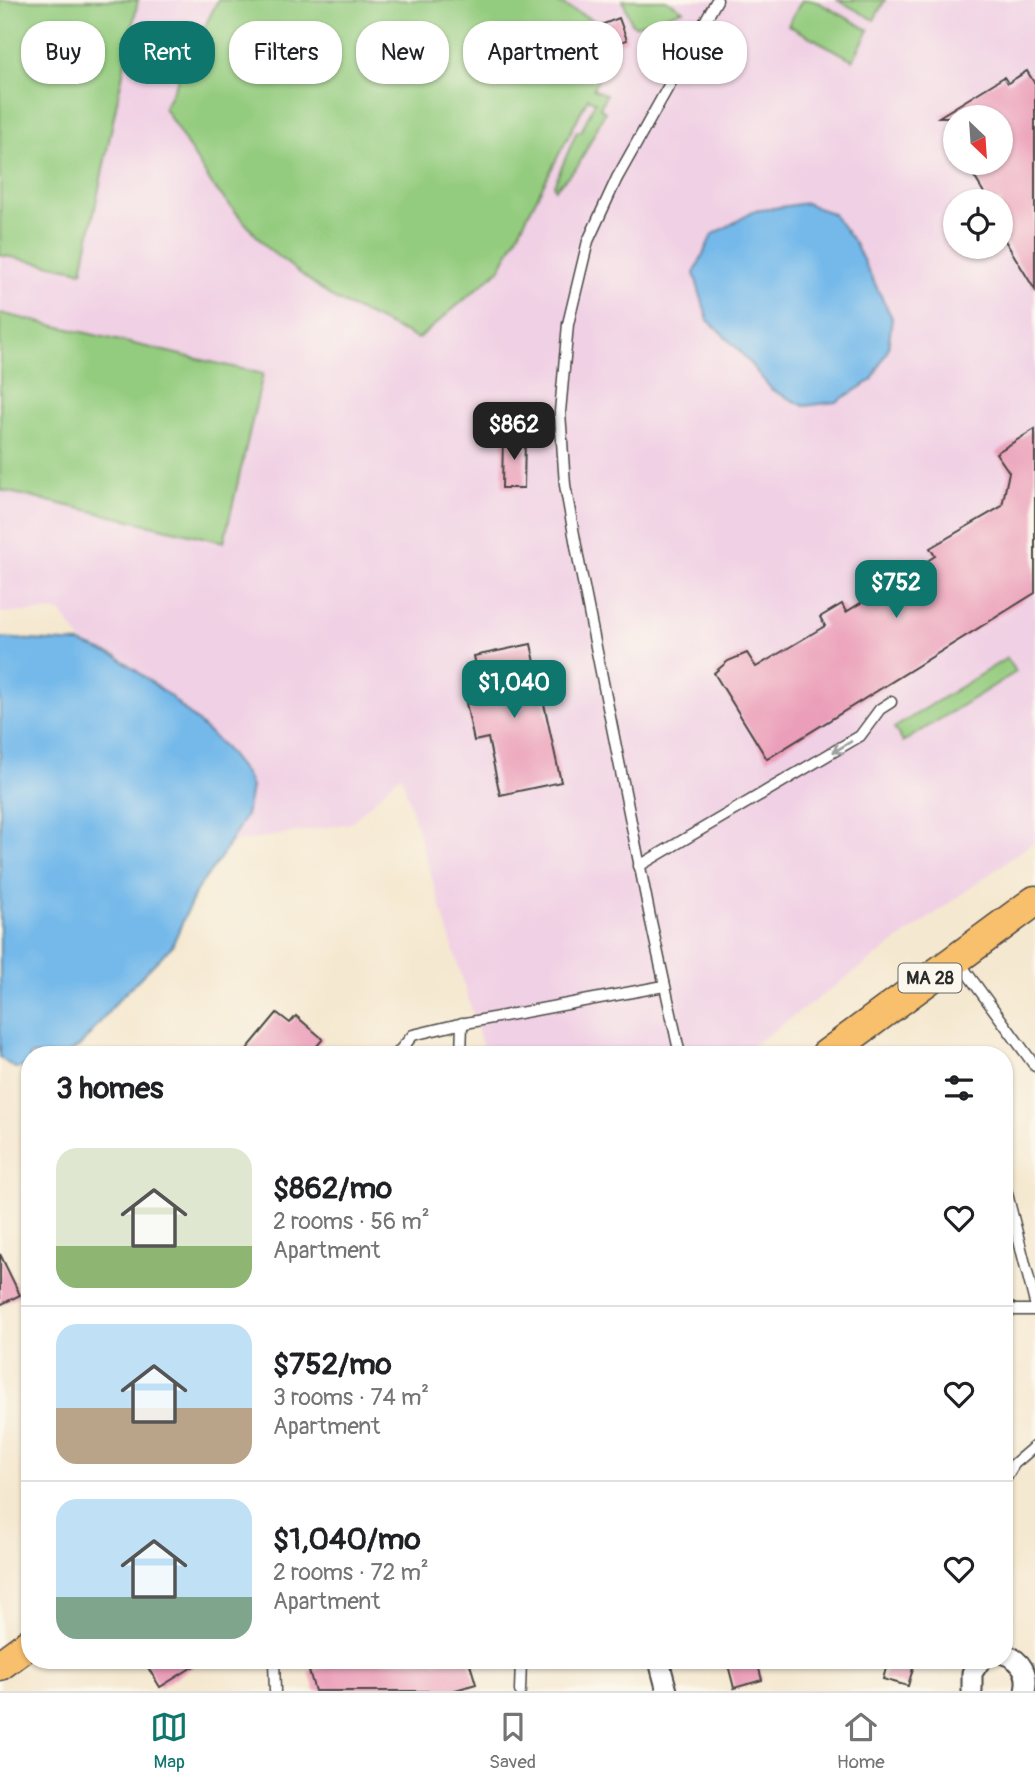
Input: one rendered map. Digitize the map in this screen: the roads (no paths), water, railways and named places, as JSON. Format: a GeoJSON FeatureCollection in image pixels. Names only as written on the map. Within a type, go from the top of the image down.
{"type":"FeatureCollection","features":[{"type":"Feature","properties":{"kind":"main road","name":"MA 28"},"geometry":{"type":"LineString","coordinates":[[838,1046],[1035,901]]}},
{"type":"Feature","properties":{"kind":"main road"},"geometry":{"type":"LineString","coordinates":[[0,1665],[21,1650]]}},
{"type":"Feature","properties":{"kind":"street"},"geometry":{"type":"LineString","coordinates":[[1013,1658],[1024,1670],[1025,1691]]}},
{"type":"Feature","properties":{"kind":"street"},"geometry":{"type":"LineString","coordinates":[[661,1669],[667,1691]]}},
{"type":"Feature","properties":{"kind":"street"},"geometry":{"type":"LineString","coordinates":[[972,1691],[972,1673],[975,1669]]}},
{"type":"Feature","properties":{"kind":"lane"},"geometry":{"type":"LineString","coordinates":[[678,1046],[639,866],[565,485],[560,412],[564,351],[580,270],[599,215],[717,0]]}},
{"type":"Feature","properties":{"kind":"lane"},"geometry":{"type":"LineString","coordinates":[[639,866],[860,736],[880,709],[891,702]]}},
{"type":"Feature","properties":{"kind":"lane"},"geometry":{"type":"LineString","coordinates":[[957,958],[1035,1066]]}},
{"type":"Feature","properties":{"kind":"lane"},"geometry":{"type":"LineString","coordinates":[[404,1046],[413,1035],[462,1023],[664,986]]}},
{"type":"Feature","properties":{"kind":"lane"},"geometry":{"type":"LineString","coordinates":[[461,1046],[462,1023]]}},
{"type":"Feature","properties":{"kind":"lane"},"geometry":{"type":"LineString","coordinates":[[1013,1214],[1035,1303]]}},
{"type":"Feature","properties":{"kind":"lane"},"geometry":{"type":"LineString","coordinates":[[1013,1309],[1035,1310]]}},
{"type":"Feature","properties":{"kind":"lane"},"geometry":{"type":"LineString","coordinates":[[1013,1466],[1035,1446]]}},
{"type":"Feature","properties":{"kind":"lane"},"geometry":{"type":"LineString","coordinates":[[274,1669],[275,1691]]}},
{"type":"Feature","properties":{"kind":"lane"},"geometry":{"type":"LineString","coordinates":[[520,1691],[521,1669]]}},
{"type":"Feature","properties":{"kind":"water"},"geometry":{"type":"Polygon","coordinates":[[[806,203],[833,214],[854,242],[892,318],[888,349],[872,380],[836,402],[804,406],[772,390],[738,349],[708,320],[694,273],[712,235],[755,211],[806,203]]]}},
{"type":"Feature","properties":{"kind":"water"},"geometry":{"type":"Polygon","coordinates":[[[0,638],[80,643],[118,657],[171,697],[222,745],[246,775],[251,787],[246,815],[221,857],[196,891],[172,946],[120,998],[81,1045],[21,1046],[21,1068],[15,1068],[0,1058],[0,638]]]}}]}
